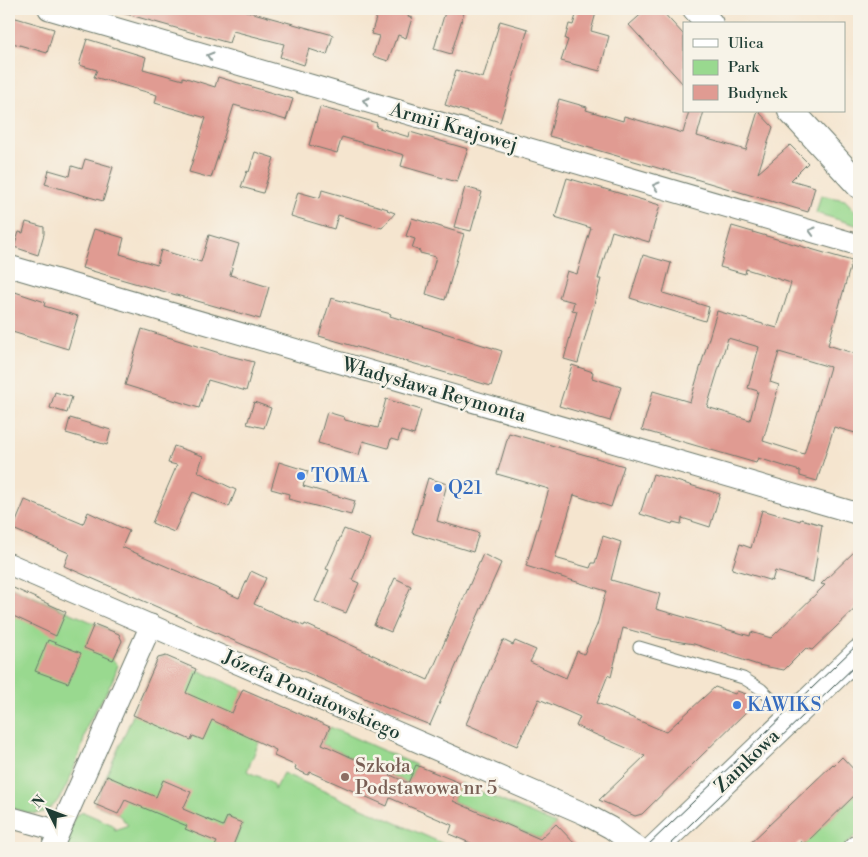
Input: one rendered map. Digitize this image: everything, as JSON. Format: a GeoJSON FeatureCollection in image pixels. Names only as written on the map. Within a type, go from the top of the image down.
{"type":"FeatureCollection","features":[{"type":"Feature","properties":{"kind":"street","name":"Armii Krajowej"},"geometry":{"type":"LineString","coordinates":[[49,9],[859,244]]}},
{"type":"Feature","properties":{"kind":"street"},"geometry":{"type":"LineString","coordinates":[[696,9],[708,22]]}},
{"type":"Feature","properties":{"kind":"street"},"geometry":{"type":"LineString","coordinates":[[792,112],[859,185]]}},
{"type":"Feature","properties":{"kind":"street","name":"Władysława Reymonta"},"geometry":{"type":"LineString","coordinates":[[9,266],[859,514]]}},
{"type":"Feature","properties":{"kind":"street","name":"Józefa Poniatowskiego"},"geometry":{"type":"LineString","coordinates":[[9,564],[585,814],[611,828],[638,848]]}},
{"type":"Feature","properties":{"kind":"street"},"geometry":{"type":"LineString","coordinates":[[9,817],[55,840],[151,625]]}},
{"type":"Feature","properties":{"kind":"street","name":"Zamkowa"},"geometry":{"type":"LineString","coordinates":[[656,848],[859,653]]}},
{"type":"Feature","properties":{"kind":"street"},"geometry":{"type":"LineString","coordinates":[[854,848],[859,844]]}},
{"type":"Feature","properties":{"kind":"lane"},"geometry":{"type":"LineString","coordinates":[[639,647],[742,678],[761,689],[791,718]]}},
{"type":"Feature","properties":{"kind":"green space"},"geometry":{"type":"Polygon","coordinates":[[[821,195],[845,200],[859,215],[859,226],[816,213],[821,195]]]}},
{"type":"Feature","properties":{"kind":"green space"},"geometry":{"type":"Polygon","coordinates":[[[9,586],[119,634],[122,641],[113,660],[118,665],[115,673],[109,688],[88,724],[69,780],[60,798],[49,809],[39,813],[29,813],[9,807],[9,586]]]}},
{"type":"Feature","properties":{"kind":"green space"},"geometry":{"type":"Polygon","coordinates":[[[166,656],[275,704],[247,771],[272,783],[274,790],[283,773],[453,848],[232,848],[242,824],[227,817],[214,848],[62,848],[75,816],[83,812],[113,825],[115,830],[128,825],[118,814],[94,804],[158,658],[166,656]]]}},
{"type":"Feature","properties":{"kind":"green space"},"geometry":{"type":"Polygon","coordinates":[[[330,727],[416,765],[408,783],[322,744],[330,727]]]}},
{"type":"Feature","properties":{"kind":"green space"},"geometry":{"type":"Polygon","coordinates":[[[460,783],[556,824],[540,839],[453,801],[460,783]]]}},
{"type":"Feature","properties":{"kind":"green space"},"geometry":{"type":"Polygon","coordinates":[[[859,791],[859,832],[842,848],[800,848],[859,791]]]}},
{"type":"Feature","properties":{"kind":"building"},"geometry":{"type":"Polygon","coordinates":[[[124,9],[239,9],[333,35],[327,55],[309,49],[304,65],[280,57],[284,44],[233,31],[229,43],[123,13],[124,9]]]}},
{"type":"Feature","properties":{"kind":"building"},"geometry":{"type":"Polygon","coordinates":[[[379,9],[410,9],[408,17],[412,18],[406,38],[398,35],[388,61],[373,56],[379,36],[371,34],[379,9]]]}},
{"type":"Feature","properties":{"kind":"building"},"geometry":{"type":"Polygon","coordinates":[[[446,9],[465,9],[451,54],[434,49],[446,9]]]}},
{"type":"Feature","properties":{"kind":"building"},"geometry":{"type":"Polygon","coordinates":[[[578,9],[597,9],[591,31],[609,36],[600,71],[561,61],[568,40],[565,39],[569,24],[573,25],[578,9]]]}},
{"type":"Feature","properties":{"kind":"building"},"geometry":{"type":"Polygon","coordinates":[[[647,9],[660,9],[683,34],[683,84],[629,25],[647,9]]]}},
{"type":"Feature","properties":{"kind":"building"},"geometry":{"type":"Polygon","coordinates":[[[9,16],[54,29],[47,53],[9,42],[9,16]]]}},
{"type":"Feature","properties":{"kind":"building"},"geometry":{"type":"Polygon","coordinates":[[[500,21],[528,29],[500,122],[445,105],[456,70],[483,78],[500,21]]]}},
{"type":"Feature","properties":{"kind":"building"},"geometry":{"type":"Polygon","coordinates":[[[87,39],[146,57],[143,69],[183,80],[183,77],[215,87],[218,77],[293,99],[286,120],[234,105],[211,178],[189,172],[206,118],[155,103],[157,95],[94,77],[97,70],[79,65],[87,39]]]}},
{"type":"Feature","properties":{"kind":"building"},"geometry":{"type":"Polygon","coordinates":[[[559,99],[587,107],[586,110],[623,121],[624,116],[683,133],[689,112],[704,112],[697,136],[746,150],[759,112],[773,127],[758,173],[790,145],[808,163],[791,180],[815,187],[808,212],[549,136],[559,99]]]}},
{"type":"Feature","properties":{"kind":"building"},"geometry":{"type":"Polygon","coordinates":[[[320,107],[377,123],[376,127],[409,137],[410,132],[468,149],[457,182],[401,166],[404,155],[342,137],[337,153],[309,145],[320,107]]]}},
{"type":"Feature","properties":{"kind":"building"},"geometry":{"type":"Polygon","coordinates":[[[255,152],[274,158],[263,193],[241,187],[247,171],[249,172],[255,152]]]}},
{"type":"Feature","properties":{"kind":"building"},"geometry":{"type":"Polygon","coordinates":[[[85,159],[113,167],[103,201],[45,184],[49,170],[70,176],[72,166],[82,169],[85,159]]]}},
{"type":"Feature","properties":{"kind":"building"},"geometry":{"type":"Polygon","coordinates":[[[567,178],[660,205],[649,242],[612,231],[598,279],[601,279],[578,363],[564,359],[577,311],[572,310],[574,302],[559,298],[567,271],[577,274],[591,228],[555,217],[567,178]]]}},
{"type":"Feature","properties":{"kind":"building"},"geometry":{"type":"Polygon","coordinates":[[[465,187],[482,192],[471,231],[454,227],[465,187]]]}},
{"type":"Feature","properties":{"kind":"building"},"geometry":{"type":"Polygon","coordinates":[[[322,190],[388,209],[395,213],[382,228],[338,215],[334,229],[291,216],[298,192],[320,198],[322,190]]]}},
{"type":"Feature","properties":{"kind":"building"},"geometry":{"type":"Polygon","coordinates":[[[412,218],[464,234],[445,300],[426,294],[436,257],[420,253],[420,251],[412,248],[415,239],[406,236],[412,218]]]}},
{"type":"Feature","properties":{"kind":"building"},"geometry":{"type":"Polygon","coordinates":[[[26,222],[44,227],[38,255],[14,247],[19,232],[23,233],[26,222]]]}},
{"type":"Feature","properties":{"kind":"building"},"geometry":{"type":"Polygon","coordinates":[[[732,226],[852,261],[828,345],[859,355],[859,434],[834,427],[817,481],[800,476],[800,471],[758,458],[756,463],[642,430],[653,391],[690,402],[717,311],[777,328],[791,283],[746,269],[745,274],[720,267],[732,226]],[[728,338],[707,407],[750,420],[758,391],[748,388],[759,347],[728,338]],[[779,352],[770,382],[779,385],[763,441],[804,454],[830,367],[779,352]]]}},
{"type":"Feature","properties":{"kind":"building"},"geometry":{"type":"Polygon","coordinates":[[[94,229],[124,238],[120,254],[157,265],[161,250],[201,262],[209,235],[239,244],[230,275],[269,287],[260,319],[82,268],[94,229]]]}},
{"type":"Feature","properties":{"kind":"building"},"geometry":{"type":"Polygon","coordinates":[[[643,255],[671,263],[663,293],[709,307],[705,321],[630,298],[643,255]]]}},
{"type":"Feature","properties":{"kind":"building"},"geometry":{"type":"Polygon","coordinates":[[[9,290],[45,302],[44,306],[78,316],[68,349],[9,331],[9,290]]]}},
{"type":"Feature","properties":{"kind":"building"},"geometry":{"type":"Polygon","coordinates":[[[331,298],[391,314],[390,316],[502,351],[491,386],[319,336],[331,298]]]}},
{"type":"Feature","properties":{"kind":"building"},"geometry":{"type":"Polygon","coordinates":[[[142,329],[254,362],[246,391],[208,380],[199,408],[125,385],[142,329]]]}},
{"type":"Feature","properties":{"kind":"building"},"geometry":{"type":"Polygon","coordinates":[[[572,365],[593,372],[592,378],[621,387],[610,421],[559,406],[572,365]]]}},
{"type":"Feature","properties":{"kind":"building"},"geometry":{"type":"Polygon","coordinates":[[[55,392],[72,397],[67,413],[50,408],[55,392]]]}},
{"type":"Feature","properties":{"kind":"building"},"geometry":{"type":"Polygon","coordinates":[[[386,399],[421,410],[414,435],[401,431],[398,441],[391,439],[388,448],[363,441],[359,455],[318,443],[327,412],[344,417],[345,420],[378,428],[386,399]]]}},
{"type":"Feature","properties":{"kind":"building"},"geometry":{"type":"Polygon","coordinates":[[[254,402],[271,408],[264,428],[247,424],[254,402]]]}},
{"type":"Feature","properties":{"kind":"building"},"geometry":{"type":"Polygon","coordinates":[[[70,418],[111,430],[107,445],[66,433],[70,418]]]}},
{"type":"Feature","properties":{"kind":"building"},"geometry":{"type":"Polygon","coordinates":[[[509,433],[624,466],[611,507],[574,495],[555,558],[590,568],[592,563],[595,563],[603,536],[621,542],[611,580],[660,594],[656,609],[750,636],[751,632],[771,638],[825,585],[821,584],[859,547],[859,605],[812,650],[806,648],[784,670],[758,665],[694,644],[663,639],[623,628],[611,677],[608,675],[597,703],[666,732],[715,687],[735,694],[737,691],[746,694],[752,703],[751,707],[642,814],[635,816],[599,800],[645,756],[576,726],[580,717],[539,699],[517,746],[466,724],[503,640],[513,645],[515,641],[536,650],[530,662],[566,678],[577,651],[584,654],[597,625],[606,591],[526,566],[549,489],[497,474],[509,433]]]}},
{"type":"Feature","properties":{"kind":"building"},"geometry":{"type":"Polygon","coordinates":[[[174,446],[203,456],[198,472],[236,490],[229,507],[193,492],[174,532],[152,523],[177,465],[168,463],[174,446]]]}},
{"type":"Feature","properties":{"kind":"building"},"geometry":{"type":"Polygon","coordinates":[[[279,462],[308,471],[303,486],[355,501],[351,515],[288,499],[289,494],[271,489],[279,462]]]}},
{"type":"Feature","properties":{"kind":"building"},"geometry":{"type":"Polygon","coordinates":[[[653,474],[720,494],[710,527],[682,518],[681,524],[673,522],[672,524],[640,514],[653,474]]]}},
{"type":"Feature","properties":{"kind":"building"},"geometry":{"type":"Polygon","coordinates":[[[428,478],[447,484],[437,521],[479,533],[473,552],[412,533],[428,478]]]}},
{"type":"Feature","properties":{"kind":"building"},"geometry":{"type":"Polygon","coordinates":[[[25,500],[83,524],[88,512],[129,531],[122,547],[239,598],[251,571],[266,578],[254,604],[304,626],[305,624],[428,680],[483,554],[501,563],[430,725],[387,708],[64,566],[69,553],[13,529],[25,500]]]}},
{"type":"Feature","properties":{"kind":"building"},"geometry":{"type":"Polygon","coordinates":[[[762,510],[822,525],[813,582],[775,571],[772,581],[732,569],[740,544],[751,548],[762,510]]]}},
{"type":"Feature","properties":{"kind":"building"},"geometry":{"type":"Polygon","coordinates":[[[344,529],[370,539],[352,580],[359,583],[346,613],[315,601],[329,570],[326,569],[344,529]]]}},
{"type":"Feature","properties":{"kind":"building"},"geometry":{"type":"Polygon","coordinates":[[[395,578],[411,586],[391,632],[374,625],[395,578]]]}},
{"type":"Feature","properties":{"kind":"building"},"geometry":{"type":"Polygon","coordinates":[[[9,586],[66,612],[56,636],[9,614],[9,586]]]}},
{"type":"Feature","properties":{"kind":"building"},"geometry":{"type":"Polygon","coordinates":[[[94,624],[119,634],[122,641],[113,660],[84,648],[94,624]]]}},
{"type":"Feature","properties":{"kind":"building"},"geometry":{"type":"Polygon","coordinates":[[[48,640],[81,653],[68,683],[35,671],[48,640]]]}},
{"type":"Feature","properties":{"kind":"building"},"geometry":{"type":"Polygon","coordinates":[[[166,656],[196,669],[186,693],[232,713],[243,689],[330,727],[322,744],[408,783],[416,765],[460,783],[453,801],[540,839],[556,824],[579,848],[482,848],[449,834],[452,825],[390,798],[387,806],[310,772],[308,775],[295,769],[296,766],[274,756],[276,750],[212,720],[203,740],[193,736],[191,740],[133,715],[158,658],[166,656]]]}},
{"type":"Feature","properties":{"kind":"building"},"geometry":{"type":"Polygon","coordinates":[[[842,757],[859,775],[859,791],[804,845],[801,841],[793,848],[745,848],[833,764],[842,757]]]}},
{"type":"Feature","properties":{"kind":"building"},"geometry":{"type":"Polygon","coordinates":[[[107,776],[156,797],[163,780],[191,792],[183,809],[223,826],[227,817],[242,823],[232,848],[214,848],[217,842],[185,829],[187,826],[125,800],[118,814],[94,804],[107,776]]]}},
{"type":"Feature","properties":{"kind":"tram line"},"geometry":{"type":"LineString","coordinates":[[645,848],[859,643]]}},
{"type":"Feature","properties":{"kind":"tram line"},"geometry":{"type":"LineString","coordinates":[[666,848],[859,662]]}},
{"type":"Feature","properties":{"kind":"place","name":"TOMA"},"geometry":{"type":"Point","coordinates":[301,476]}},
{"type":"Feature","properties":{"kind":"place","name":"Q21"},"geometry":{"type":"Point","coordinates":[438,488]}},
{"type":"Feature","properties":{"kind":"place","name":"KAWIKS"},"geometry":{"type":"Point","coordinates":[737,705]}},
{"type":"Feature","properties":{"kind":"place","name":"Szkoła Podstawowa nr 5"},"geometry":{"type":"Point","coordinates":[345,777]}}]}
